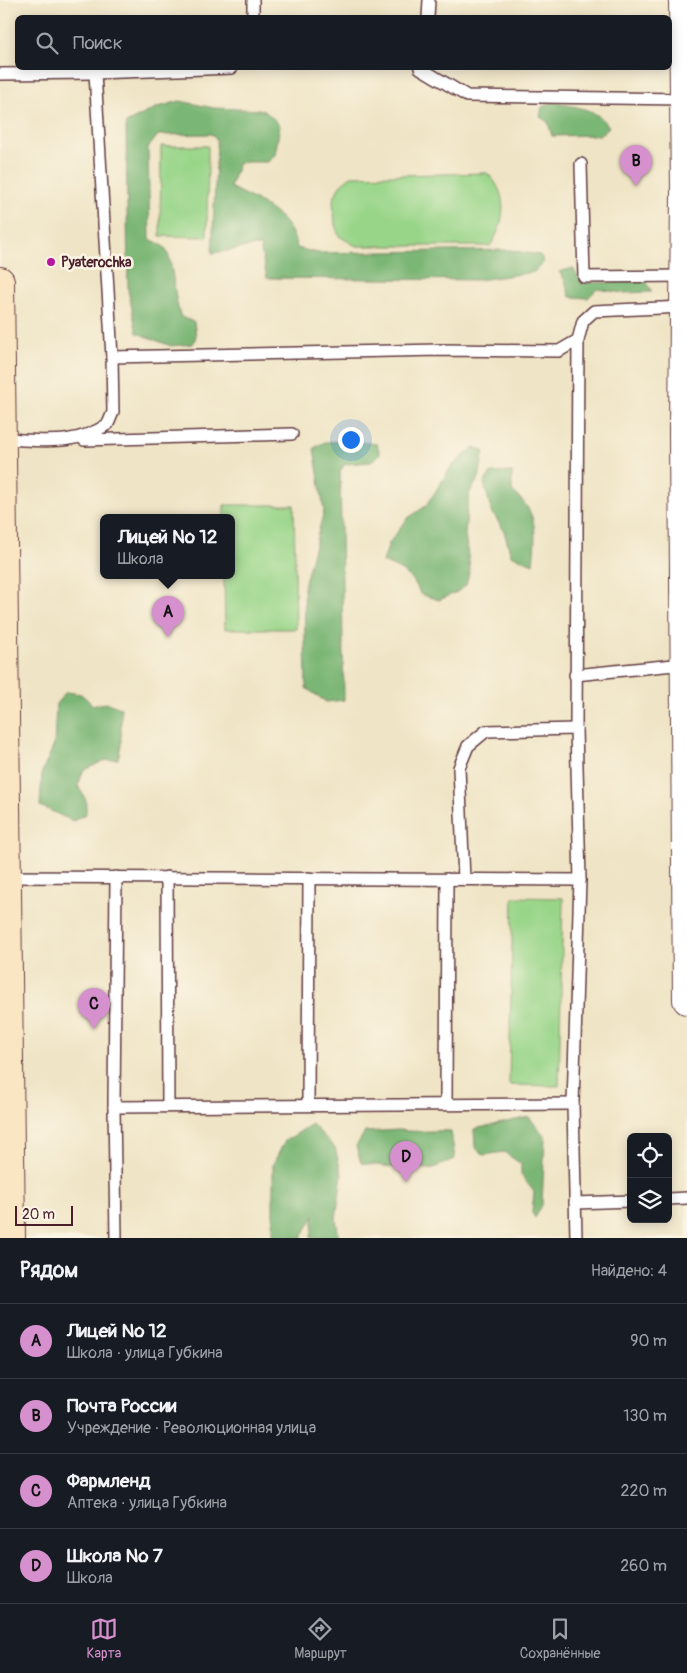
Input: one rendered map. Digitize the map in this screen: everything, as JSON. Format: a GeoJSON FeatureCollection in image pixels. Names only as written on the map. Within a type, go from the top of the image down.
{"type":"FeatureCollection","features":[{"type":"Feature","properties":{"kind":"main road"},"geometry":{"type":"LineString","coordinates":[[0,280],[11,1238]]}},
{"type":"Feature","properties":{"kind":"street"},"geometry":{"type":"LineString","coordinates":[[683,0],[685,28],[683,307],[687,1000]]}},
{"type":"Feature","properties":{"kind":"lane"},"geometry":{"type":"LineString","coordinates":[[252,0],[253,15]]}},
{"type":"Feature","properties":{"kind":"lane"},"geometry":{"type":"LineString","coordinates":[[428,15],[429,0]]}},
{"type":"Feature","properties":{"kind":"lane"},"geometry":{"type":"LineString","coordinates":[[0,74],[177,70]]}},
{"type":"Feature","properties":{"kind":"lane"},"geometry":{"type":"LineString","coordinates":[[427,70],[467,96],[683,99]]}},
{"type":"Feature","properties":{"kind":"lane"},"geometry":{"type":"LineString","coordinates":[[74,440],[87,436],[108,424],[112,412],[112,357],[95,73]]}},
{"type":"Feature","properties":{"kind":"lane"},"geometry":{"type":"LineString","coordinates":[[580,164],[584,277],[684,276]]}},
{"type":"Feature","properties":{"kind":"lane"},"geometry":{"type":"LineString","coordinates":[[576,1238],[573,1104],[580,880],[576,729],[578,340],[583,321],[594,311],[683,307]]}},
{"type":"Feature","properties":{"kind":"lane"},"geometry":{"type":"LineString","coordinates":[[112,357],[430,350],[559,351],[578,340]]}},
{"type":"Feature","properties":{"kind":"lane"},"geometry":{"type":"LineString","coordinates":[[2,439],[74,440],[292,434]]}},
{"type":"Feature","properties":{"kind":"lane"},"geometry":{"type":"LineString","coordinates":[[576,675],[684,664]]}},
{"type":"Feature","properties":{"kind":"lane"},"geometry":{"type":"LineString","coordinates":[[464,879],[459,768],[468,746],[486,731],[576,729]]}},
{"type":"Feature","properties":{"kind":"lane"},"geometry":{"type":"LineString","coordinates":[[7,877],[580,880]]}},
{"type":"Feature","properties":{"kind":"lane"},"geometry":{"type":"LineString","coordinates":[[116,877],[114,1107],[116,1238]]}},
{"type":"Feature","properties":{"kind":"lane"},"geometry":{"type":"LineString","coordinates":[[167,877],[168,1106]]}},
{"type":"Feature","properties":{"kind":"lane"},"geometry":{"type":"LineString","coordinates":[[308,1106],[309,878]]}},
{"type":"Feature","properties":{"kind":"lane"},"geometry":{"type":"LineString","coordinates":[[446,1104],[447,879]]}},
{"type":"Feature","properties":{"kind":"lane"},"geometry":{"type":"LineString","coordinates":[[114,1107],[573,1104]]}},
{"type":"Feature","properties":{"kind":"lane"},"geometry":{"type":"LineString","coordinates":[[672,1199],[687,1198]]}},
{"type":"Feature","properties":{"kind":"lane"},"geometry":{"type":"LineString","coordinates":[[575,1203],[627,1200]]}},
{"type":"Feature","properties":{"kind":"green space"},"geometry":{"type":"Polygon","coordinates":[[[180,101],[214,108],[264,110],[280,125],[275,155],[268,162],[239,162],[230,187],[262,204],[280,217],[288,226],[297,248],[318,253],[510,250],[540,255],[544,262],[534,272],[479,280],[267,278],[260,246],[212,253],[217,141],[212,134],[158,135],[148,148],[150,239],[164,247],[167,252],[172,269],[178,309],[181,317],[194,322],[196,336],[193,344],[171,346],[137,333],[128,290],[126,123],[158,107],[180,101]]]}},
{"type":"Feature","properties":{"kind":"green space"},"geometry":{"type":"Polygon","coordinates":[[[552,102],[584,109],[598,115],[609,127],[600,135],[552,136],[548,122],[540,117],[542,107],[552,102]]]}},
{"type":"Feature","properties":{"kind":"green space"},"geometry":{"type":"Polygon","coordinates":[[[161,146],[208,146],[207,237],[160,236],[161,146]]]}},
{"type":"Feature","properties":{"kind":"green space"},"geometry":{"type":"Polygon","coordinates":[[[487,173],[499,189],[503,208],[499,227],[490,246],[356,246],[339,236],[335,225],[333,200],[340,185],[351,176],[487,173]]]}},
{"type":"Feature","properties":{"kind":"green space"},"geometry":{"type":"Polygon","coordinates":[[[573,268],[582,283],[646,281],[652,292],[623,293],[597,289],[588,298],[570,297],[565,280],[559,272],[573,268]]]}},
{"type":"Feature","properties":{"kind":"green space"},"geometry":{"type":"Polygon","coordinates":[[[352,441],[377,444],[380,454],[371,462],[345,464],[340,471],[344,700],[326,702],[306,688],[304,586],[324,511],[314,448],[325,442],[352,441]]]}},
{"type":"Feature","properties":{"kind":"green space"},"geometry":{"type":"Polygon","coordinates":[[[474,447],[484,451],[479,478],[470,492],[467,508],[465,535],[470,569],[466,585],[457,592],[439,600],[420,594],[410,578],[383,562],[389,543],[408,518],[426,506],[451,467],[474,447]]]}},
{"type":"Feature","properties":{"kind":"green space"},"geometry":{"type":"Polygon","coordinates":[[[512,472],[512,491],[527,507],[534,524],[533,564],[511,555],[504,531],[491,510],[484,483],[491,473],[512,472]]]}},
{"type":"Feature","properties":{"kind":"green space"},"geometry":{"type":"Polygon","coordinates":[[[224,505],[294,505],[296,629],[225,629],[224,579],[235,579],[235,514],[224,514],[224,505]]]}},
{"type":"Feature","properties":{"kind":"green space"},"geometry":{"type":"Polygon","coordinates":[[[66,692],[81,694],[93,705],[107,703],[121,708],[121,745],[118,759],[103,761],[83,771],[78,786],[86,800],[86,814],[73,821],[40,806],[42,772],[54,745],[56,704],[66,692]]]}},
{"type":"Feature","properties":{"kind":"green space"},"geometry":{"type":"Polygon","coordinates":[[[513,897],[563,898],[559,1086],[509,1085],[513,897]]]}},
{"type":"Feature","properties":{"kind":"green space"},"geometry":{"type":"Polygon","coordinates":[[[529,1117],[545,1137],[542,1205],[535,1218],[532,1213],[534,1192],[521,1175],[521,1164],[504,1152],[483,1155],[475,1147],[474,1129],[529,1117]]]}},
{"type":"Feature","properties":{"kind":"green space"},"geometry":{"type":"Polygon","coordinates":[[[312,1124],[335,1148],[342,1175],[336,1218],[339,1238],[311,1238],[314,1216],[301,1238],[273,1238],[273,1164],[285,1141],[312,1124]]]}},
{"type":"Feature","properties":{"kind":"green space"},"geometry":{"type":"Polygon","coordinates":[[[399,1130],[451,1131],[455,1159],[431,1169],[399,1168],[361,1163],[356,1146],[365,1132],[399,1130]]]}},
{"type":"Feature","properties":{"kind":"place","name":"Почта России"},"geometry":{"type":"Point","coordinates":[636,186]}},
{"type":"Feature","properties":{"kind":"place","name":"Pyaterochka"},"geometry":{"type":"Point","coordinates":[51,262]}},
{"type":"Feature","properties":{"kind":"place","name":"Лицей № 12"},"geometry":{"type":"Point","coordinates":[168,637]}},
{"type":"Feature","properties":{"kind":"place","name":"Фармленд"},"geometry":{"type":"Point","coordinates":[94,1029]}},
{"type":"Feature","properties":{"kind":"place","name":"Школа № 7"},"geometry":{"type":"Point","coordinates":[406,1182]}}]}
